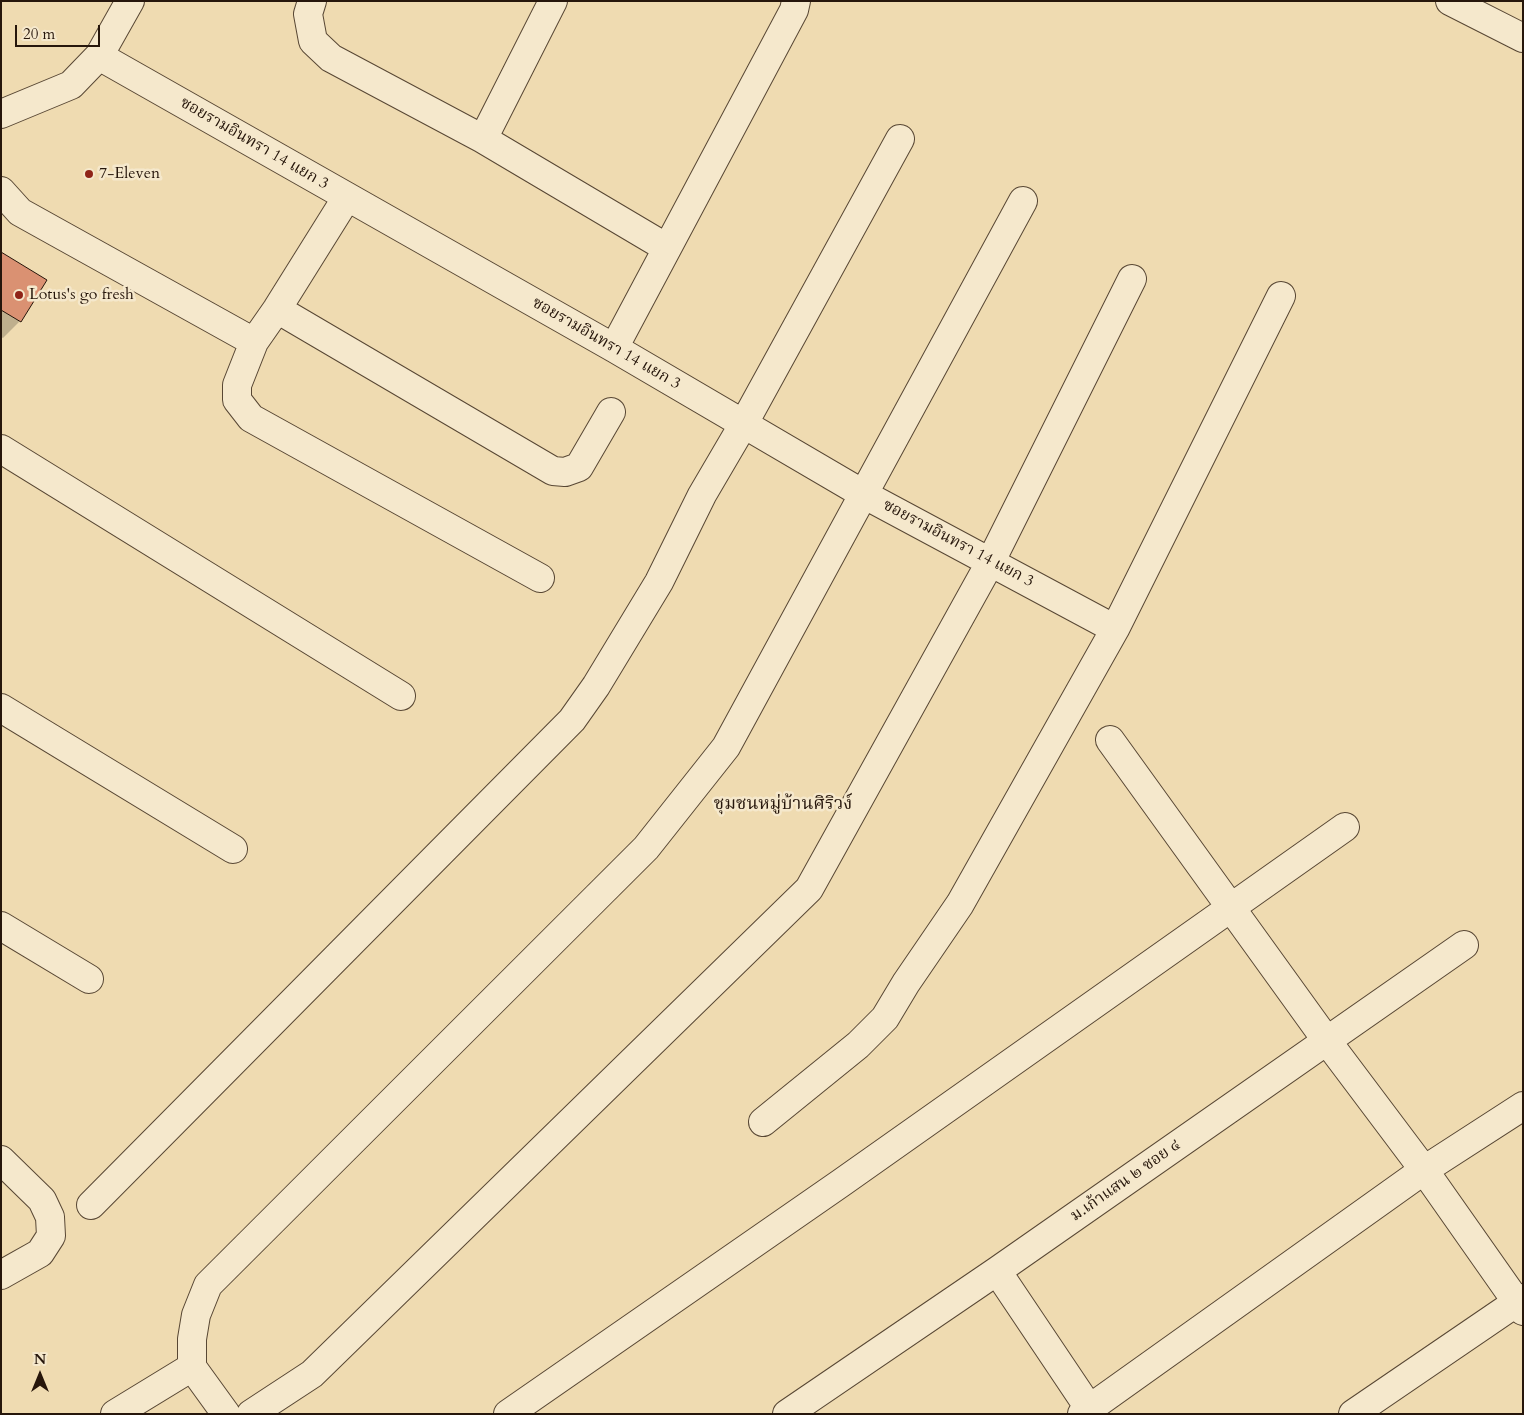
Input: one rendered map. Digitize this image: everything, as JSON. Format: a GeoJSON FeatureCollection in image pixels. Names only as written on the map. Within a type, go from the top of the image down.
{"type":"FeatureCollection","features":[{"type":"Feature","properties":{"kind":"street"},"geometry":{"type":"LineString","coordinates":[[1,114],[71,85],[99,56],[130,1]]}},
{"type":"Feature","properties":{"kind":"street"},"geometry":{"type":"LineString","coordinates":[[312,1],[308,14],[313,40],[331,58],[483,139],[667,248]]}},
{"type":"Feature","properties":{"kind":"street"},"geometry":{"type":"LineString","coordinates":[[483,139],[553,1]]}},
{"type":"Feature","properties":{"kind":"street"},"geometry":{"type":"LineString","coordinates":[[614,348],[794,10],[796,1]]}},
{"type":"Feature","properties":{"kind":"street"},"geometry":{"type":"LineString","coordinates":[[1450,1],[1523,38]]}},
{"type":"Feature","properties":{"kind":"street","name":"ซอยรามอินทรา 14 แยก 3"},"geometry":{"type":"LineString","coordinates":[[99,56],[614,348],[865,495],[1116,629]]}},
{"type":"Feature","properties":{"kind":"street"},"geometry":{"type":"LineString","coordinates":[[91,1205],[572,720],[596,686],[659,582],[702,495],[743,425],[900,139]]}},
{"type":"Feature","properties":{"kind":"street"},"geometry":{"type":"LineString","coordinates":[[1,191],[20,212],[254,342]]}},
{"type":"Feature","properties":{"kind":"street"},"geometry":{"type":"LineString","coordinates":[[346,197],[277,309],[254,342],[237,385],[237,400],[251,418],[540,578]]}},
{"type":"Feature","properties":{"kind":"street"},"geometry":{"type":"LineString","coordinates":[[226,1414],[192,1366],[192,1339],[196,1315],[208,1285],[646,848],[726,747],[865,495],[1023,201]]}},
{"type":"Feature","properties":{"kind":"street"},"geometry":{"type":"LineString","coordinates":[[251,1414],[312,1374],[809,890],[991,561],[1132,279]]}},
{"type":"Feature","properties":{"kind":"street"},"geometry":{"type":"LineString","coordinates":[[763,1122],[858,1045],[885,1018],[906,983],[960,904],[1116,629],[1281,296]]}},
{"type":"Feature","properties":{"kind":"street"},"geometry":{"type":"LineString","coordinates":[[277,309],[552,471],[565,472],[579,467],[611,412]]}},
{"type":"Feature","properties":{"kind":"street"},"geometry":{"type":"LineString","coordinates":[[1,450],[401,696]]}},
{"type":"Feature","properties":{"kind":"street"},"geometry":{"type":"LineString","coordinates":[[1,708],[233,849]]}},
{"type":"Feature","properties":{"kind":"street"},"geometry":{"type":"LineString","coordinates":[[1110,740],[1521,1304],[1353,1414]]}},
{"type":"Feature","properties":{"kind":"street"},"geometry":{"type":"LineString","coordinates":[[508,1414],[841,1183],[1345,826]]}},
{"type":"Feature","properties":{"kind":"street"},"geometry":{"type":"LineString","coordinates":[[1,926],[89,979]]}},
{"type":"Feature","properties":{"kind":"street","name":"ม.เก้าแสน ๒ ซอย ๔"},"geometry":{"type":"LineString","coordinates":[[796,1411],[1464,945]]}},
{"type":"Feature","properties":{"kind":"street"},"geometry":{"type":"LineString","coordinates":[[997,1271],[1088,1412],[1424,1170],[1523,1106]]}},
{"type":"Feature","properties":{"kind":"street"},"geometry":{"type":"LineString","coordinates":[[1,1160],[42,1200],[50,1217],[51,1236],[40,1253],[1,1275]]}},
{"type":"Feature","properties":{"kind":"street"},"geometry":{"type":"LineString","coordinates":[[115,1414],[192,1366]]}},
{"type":"Feature","properties":{"kind":"building","name":"Lotus's go fresh"},"geometry":{"type":"Polygon","coordinates":[[[1,252],[47,280],[21,322],[1,310],[1,252]]]}},
{"type":"Feature","properties":{"kind":"place","name":"7-Eleven"},"geometry":{"type":"Point","coordinates":[89,174]}},
{"type":"Feature","properties":{"kind":"place","name":"Lotus's go fresh"},"geometry":{"type":"Point","coordinates":[19,295]}},
{"type":"Feature","properties":{"kind":"district","name":"ชุมชนหมู่บ้านศิริวง์"},"geometry":{"type":"Point","coordinates":[783,805]}}]}
